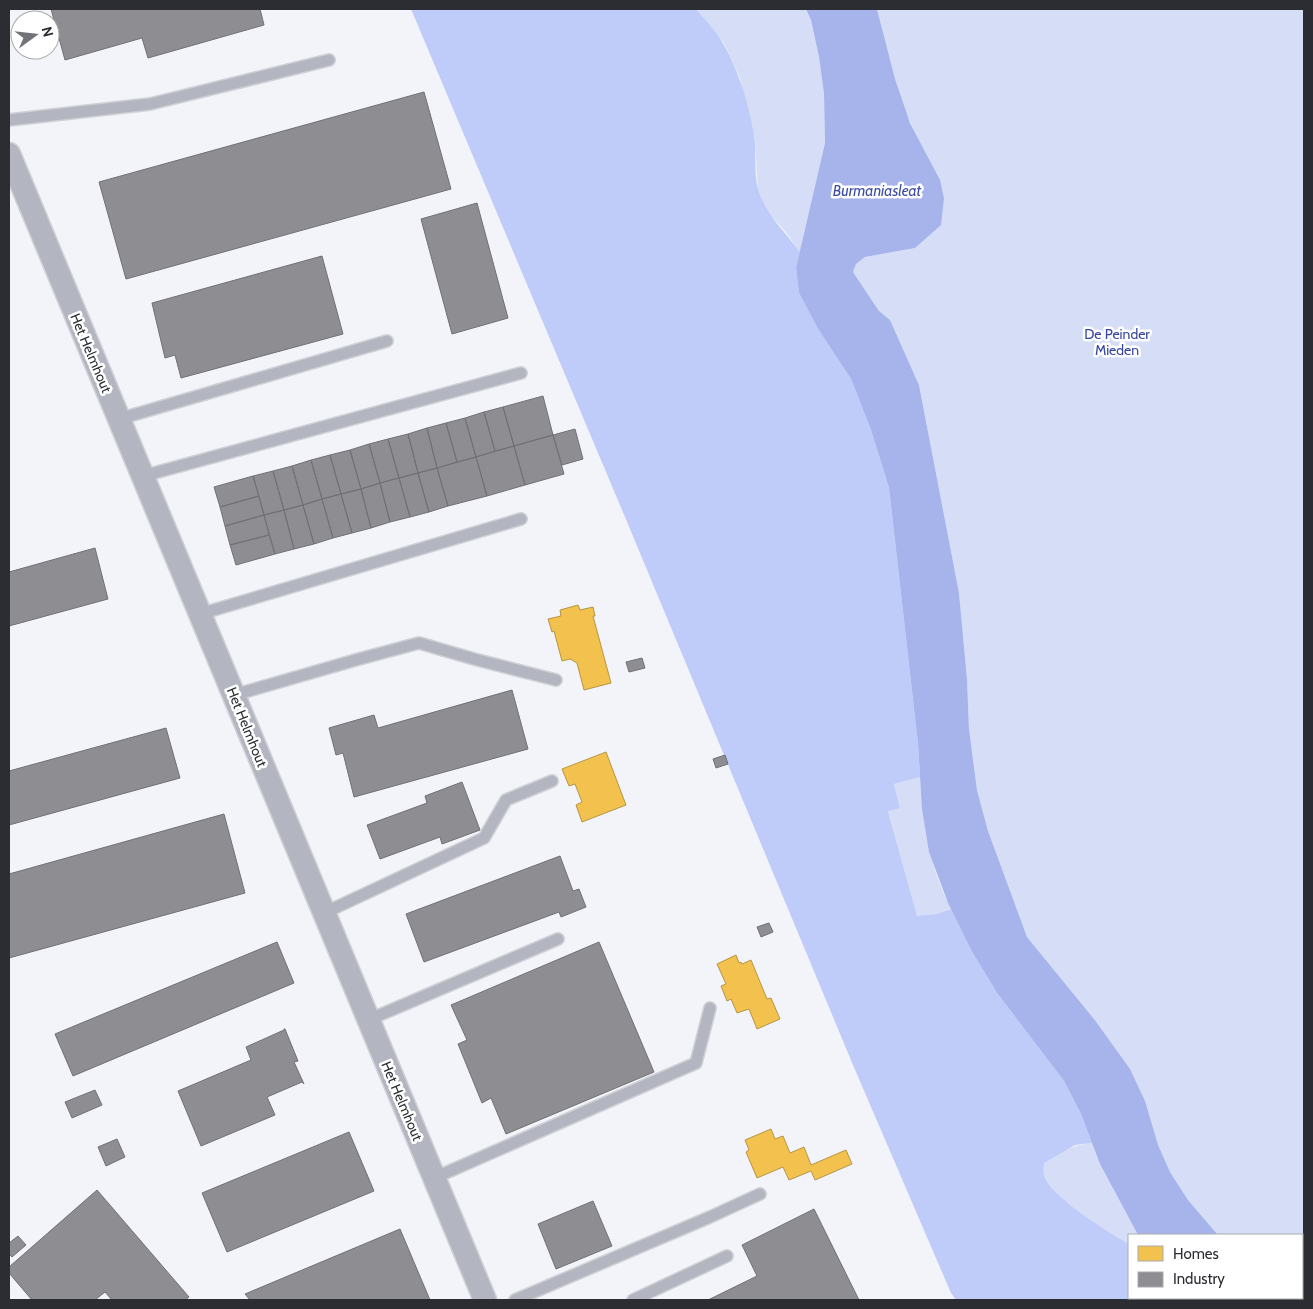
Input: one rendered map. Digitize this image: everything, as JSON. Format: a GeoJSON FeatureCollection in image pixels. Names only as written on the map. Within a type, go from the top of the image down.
{"type":"FeatureCollection","features":[{"type":"Feature","properties":{"kind":"street","name":"Het Helmhout"},"geometry":{"type":"LineString","coordinates":[[9,154],[485,1300]]}},
{"type":"Feature","properties":{"kind":"lane"},"geometry":{"type":"LineString","coordinates":[[9,120],[150,104],[329,60]]}},
{"type":"Feature","properties":{"kind":"lane"},"geometry":{"type":"LineString","coordinates":[[119,419],[387,341]]}},
{"type":"Feature","properties":{"kind":"lane"},"geometry":{"type":"LineString","coordinates":[[143,476],[521,373]]}},
{"type":"Feature","properties":{"kind":"lane"},"geometry":{"type":"LineString","coordinates":[[200,614],[521,519]]}},
{"type":"Feature","properties":{"kind":"lane"},"geometry":{"type":"LineString","coordinates":[[234,695],[359,658],[419,643],[556,680]]}},
{"type":"Feature","properties":{"kind":"lane"},"geometry":{"type":"LineString","coordinates":[[324,913],[484,838],[506,800],[552,781]]}},
{"type":"Feature","properties":{"kind":"lane"},"geometry":{"type":"LineString","coordinates":[[368,1020],[558,939]]}},
{"type":"Feature","properties":{"kind":"lane"},"geometry":{"type":"LineString","coordinates":[[434,1178],[696,1063],[710,1008]]}},
{"type":"Feature","properties":{"kind":"lane"},"geometry":{"type":"LineString","coordinates":[[516,1300],[702,1221],[760,1194]]}},
{"type":"Feature","properties":{"kind":"lane"},"geometry":{"type":"LineString","coordinates":[[633,1300],[727,1256]]}},
{"type":"Feature","properties":{"kind":"green space"},"geometry":{"type":"Polygon","coordinates":[[[696,9],[806,9],[811,20],[824,94],[825,143],[800,252],[785,231],[766,210],[758,190],[755,141],[740,78],[724,43],[696,9]]]}},
{"type":"Feature","properties":{"kind":"green space","name":"De Peinder Mieden"},"geometry":{"type":"Polygon","coordinates":[[[877,9],[1304,9],[1304,1300],[1267,1299],[1303,1299],[1303,1234],[1217,1234],[1188,1200],[1170,1172],[1094,1019],[1027,937],[988,831],[977,790],[969,729],[967,679],[959,593],[919,385],[890,320],[879,311],[853,272],[856,264],[865,257],[915,248],[944,198],[934,169],[905,111],[877,9]]]}},
{"type":"Feature","properties":{"kind":"green space"},"geometry":{"type":"Polygon","coordinates":[[[920,777],[928,844],[937,877],[951,909],[937,914],[917,917],[888,810],[900,807],[894,784],[920,777]]]}},
{"type":"Feature","properties":{"kind":"green space"},"geometry":{"type":"Polygon","coordinates":[[[1092,1143],[1100,1164],[1137,1234],[1128,1234],[1128,1243],[1095,1223],[1068,1203],[1048,1184],[1044,1175],[1044,1163],[1061,1152],[1092,1143]]]}},
{"type":"Feature","properties":{"kind":"shaded area"},"geometry":{"type":"Polygon","coordinates":[[[411,9],[696,9],[721,40],[740,80],[748,105],[755,143],[757,186],[762,200],[771,216],[800,252],[796,268],[799,293],[818,329],[851,379],[871,430],[889,488],[918,744],[920,777],[894,784],[900,808],[888,811],[917,916],[937,914],[951,909],[971,950],[997,993],[1064,1081],[1081,1114],[1092,1143],[1075,1145],[1044,1163],[1044,1174],[1048,1184],[1081,1213],[1128,1243],[1128,1299],[1181,1300],[956,1300],[951,1293],[853,1065],[411,9]]]}},
{"type":"Feature","properties":{"kind":"water","name":"Burmaniasleat"},"geometry":{"type":"Polygon","coordinates":[[[806,9],[877,9],[895,79],[910,123],[940,180],[944,198],[941,225],[915,248],[865,257],[856,264],[853,272],[879,311],[890,320],[919,385],[959,593],[967,679],[969,729],[977,790],[988,831],[1027,937],[1094,1019],[1130,1069],[1145,1101],[1158,1145],[1170,1172],[1188,1200],[1217,1234],[1137,1234],[1100,1164],[1081,1114],[1064,1081],[997,993],[971,950],[948,903],[929,852],[922,809],[918,744],[889,488],[871,430],[851,379],[818,329],[799,293],[796,268],[825,143],[824,94],[811,20],[806,9]]]}},
{"type":"Feature","properties":{"kind":"water"},"geometry":{"type":"Polygon","coordinates":[[[1180,1299],[1268,1300],[1181,1300],[1180,1299]]]}},
{"type":"Feature","properties":{"kind":"building: Homes"},"geometry":{"type":"Polygon","coordinates":[[[578,605],[580,610],[593,607],[595,616],[593,616],[611,683],[584,690],[577,663],[570,659],[562,661],[554,631],[552,632],[548,619],[561,616],[560,610],[578,605]]]}},
{"type":"Feature","properties":{"kind":"building: Homes"},"geometry":{"type":"Polygon","coordinates":[[[606,752],[626,805],[582,822],[576,805],[582,802],[575,784],[569,786],[562,769],[606,752]]]}},
{"type":"Feature","properties":{"kind":"building: Homes"},"geometry":{"type":"Polygon","coordinates":[[[736,955],[739,963],[741,962],[742,964],[751,960],[767,999],[771,998],[780,1019],[757,1029],[749,1009],[737,1013],[731,999],[727,1001],[721,986],[726,984],[717,964],[736,955]]]}},
{"type":"Feature","properties":{"kind":"building: Homes"},"geometry":{"type":"Polygon","coordinates":[[[771,1129],[775,1139],[783,1136],[790,1153],[804,1147],[811,1165],[846,1150],[852,1164],[815,1180],[811,1171],[789,1180],[783,1167],[757,1178],[746,1152],[749,1150],[745,1140],[771,1129]]]}},
{"type":"Feature","properties":{"kind":"building: Industry"},"geometry":{"type":"Polygon","coordinates":[[[260,9],[264,25],[148,58],[142,38],[65,60],[60,42],[60,10],[51,10],[260,9]]]}},
{"type":"Feature","properties":{"kind":"building: Industry"},"geometry":{"type":"Polygon","coordinates":[[[424,92],[451,189],[126,279],[99,182],[424,92]]]}},
{"type":"Feature","properties":{"kind":"building: Industry"},"geometry":{"type":"Polygon","coordinates":[[[477,203],[508,318],[452,334],[421,219],[477,203]]]}},
{"type":"Feature","properties":{"kind":"building: Industry"},"geometry":{"type":"Polygon","coordinates":[[[322,256],[343,334],[181,378],[175,355],[165,358],[152,303],[322,256]]]}},
{"type":"Feature","properties":{"kind":"building: Industry"},"geometry":{"type":"Polygon","coordinates":[[[543,396],[553,435],[514,446],[503,407],[543,396]]]}},
{"type":"Feature","properties":{"kind":"building: Industry"},"geometry":{"type":"Polygon","coordinates":[[[503,407],[514,446],[495,451],[484,412],[503,407]]]}},
{"type":"Feature","properties":{"kind":"building: Industry"},"geometry":{"type":"Polygon","coordinates":[[[484,412],[495,451],[476,457],[465,418],[484,412]]]}},
{"type":"Feature","properties":{"kind":"building: Industry"},"geometry":{"type":"Polygon","coordinates":[[[465,418],[476,457],[457,462],[446,423],[465,418]]]}},
{"type":"Feature","properties":{"kind":"building: Industry"},"geometry":{"type":"Polygon","coordinates":[[[446,423],[457,462],[437,468],[427,428],[446,423]]]}},
{"type":"Feature","properties":{"kind":"building: Industry"},"geometry":{"type":"Polygon","coordinates":[[[427,428],[437,468],[418,473],[408,434],[427,428]]]}},
{"type":"Feature","properties":{"kind":"building: Industry"},"geometry":{"type":"Polygon","coordinates":[[[575,429],[583,459],[562,465],[553,435],[575,429]]]}},
{"type":"Feature","properties":{"kind":"building: Industry"},"geometry":{"type":"Polygon","coordinates":[[[408,434],[418,473],[399,478],[388,439],[408,434]]]}},
{"type":"Feature","properties":{"kind":"building: Industry"},"geometry":{"type":"Polygon","coordinates":[[[553,435],[564,474],[525,485],[514,446],[553,435]]]}},
{"type":"Feature","properties":{"kind":"building: Industry"},"geometry":{"type":"Polygon","coordinates":[[[388,439],[399,478],[380,483],[369,444],[388,439]]]}},
{"type":"Feature","properties":{"kind":"building: Industry"},"geometry":{"type":"Polygon","coordinates":[[[369,444],[380,483],[361,489],[350,450],[369,444]]]}},
{"type":"Feature","properties":{"kind":"building: Industry"},"geometry":{"type":"Polygon","coordinates":[[[514,446],[525,485],[487,496],[476,457],[514,446]]]}},
{"type":"Feature","properties":{"kind":"building: Industry"},"geometry":{"type":"Polygon","coordinates":[[[350,450],[361,489],[341,494],[330,455],[350,450]]]}},
{"type":"Feature","properties":{"kind":"building: Industry"},"geometry":{"type":"Polygon","coordinates":[[[330,455],[341,494],[322,499],[311,460],[330,455]]]}},
{"type":"Feature","properties":{"kind":"building: Industry"},"geometry":{"type":"Polygon","coordinates":[[[476,457],[487,496],[448,506],[437,468],[476,457]]]}},
{"type":"Feature","properties":{"kind":"building: Industry"},"geometry":{"type":"Polygon","coordinates":[[[311,460],[322,499],[303,505],[292,466],[311,460]]]}},
{"type":"Feature","properties":{"kind":"building: Industry"},"geometry":{"type":"Polygon","coordinates":[[[292,466],[303,505],[284,510],[273,471],[292,466]]]}},
{"type":"Feature","properties":{"kind":"building: Industry"},"geometry":{"type":"Polygon","coordinates":[[[437,468],[448,506],[429,512],[418,473],[437,468]]]}},
{"type":"Feature","properties":{"kind":"building: Industry"},"geometry":{"type":"Polygon","coordinates":[[[273,471],[284,510],[264,515],[253,476],[273,471]]]}},
{"type":"Feature","properties":{"kind":"building: Industry"},"geometry":{"type":"Polygon","coordinates":[[[418,473],[429,512],[410,517],[399,478],[418,473]]]}},
{"type":"Feature","properties":{"kind":"building: Industry"},"geometry":{"type":"Polygon","coordinates":[[[253,476],[259,496],[220,507],[214,487],[253,476]]]}},
{"type":"Feature","properties":{"kind":"building: Industry"},"geometry":{"type":"Polygon","coordinates":[[[399,478],[410,517],[390,522],[380,483],[399,478]]]}},
{"type":"Feature","properties":{"kind":"building: Industry"},"geometry":{"type":"Polygon","coordinates":[[[380,483],[390,522],[371,528],[361,489],[380,483]]]}},
{"type":"Feature","properties":{"kind":"building: Industry"},"geometry":{"type":"Polygon","coordinates":[[[361,489],[371,528],[352,533],[341,494],[361,489]]]}},
{"type":"Feature","properties":{"kind":"building: Industry"},"geometry":{"type":"Polygon","coordinates":[[[341,494],[352,533],[333,538],[322,499],[341,494]]]}},
{"type":"Feature","properties":{"kind":"building: Industry"},"geometry":{"type":"Polygon","coordinates":[[[259,496],[264,515],[225,526],[220,507],[259,496]]]}},
{"type":"Feature","properties":{"kind":"building: Industry"},"geometry":{"type":"Polygon","coordinates":[[[322,499],[333,538],[314,544],[303,505],[322,499]]]}},
{"type":"Feature","properties":{"kind":"building: Industry"},"geometry":{"type":"Polygon","coordinates":[[[303,505],[314,544],[294,549],[284,510],[303,505]]]}},
{"type":"Feature","properties":{"kind":"building: Industry"},"geometry":{"type":"Polygon","coordinates":[[[284,510],[294,549],[275,554],[264,515],[284,510]]]}},
{"type":"Feature","properties":{"kind":"building: Industry"},"geometry":{"type":"Polygon","coordinates":[[[264,515],[269,535],[230,545],[225,526],[264,515]]]}},
{"type":"Feature","properties":{"kind":"building: Industry"},"geometry":{"type":"Polygon","coordinates":[[[269,535],[275,554],[236,565],[230,545],[269,535]]]}},
{"type":"Feature","properties":{"kind":"building: Industry"},"geometry":{"type":"Polygon","coordinates":[[[95,548],[108,599],[9,626],[9,572],[95,548]]]}},
{"type":"Feature","properties":{"kind":"building: Industry"},"geometry":{"type":"Polygon","coordinates":[[[642,658],[645,668],[629,672],[626,662],[642,658]]]}},
{"type":"Feature","properties":{"kind":"building: Industry"},"geometry":{"type":"Polygon","coordinates":[[[512,690],[528,749],[354,797],[343,753],[336,755],[329,728],[374,715],[378,728],[512,690]]]}},
{"type":"Feature","properties":{"kind":"building: Industry"},"geometry":{"type":"Polygon","coordinates":[[[166,728],[180,778],[9,825],[9,771],[166,728]]]}},
{"type":"Feature","properties":{"kind":"building: Industry"},"geometry":{"type":"Polygon","coordinates":[[[725,755],[728,764],[716,768],[713,759],[725,755]]]}},
{"type":"Feature","properties":{"kind":"building: Industry"},"geometry":{"type":"Polygon","coordinates":[[[462,782],[480,830],[442,844],[440,837],[380,859],[367,825],[427,803],[425,796],[462,782]]]}},
{"type":"Feature","properties":{"kind":"building: Industry"},"geometry":{"type":"Polygon","coordinates":[[[224,814],[245,893],[9,958],[9,874],[224,814]]]}},
{"type":"Feature","properties":{"kind":"building: Industry"},"geometry":{"type":"Polygon","coordinates":[[[560,856],[573,891],[579,889],[586,907],[561,917],[559,912],[424,962],[406,914],[560,856]]]}},
{"type":"Feature","properties":{"kind":"building: Industry"},"geometry":{"type":"Polygon","coordinates":[[[769,923],[773,932],[761,937],[757,927],[769,923]]]}},
{"type":"Feature","properties":{"kind":"building: Industry"},"geometry":{"type":"Polygon","coordinates":[[[277,942],[294,983],[73,1076],[55,1034],[277,942]]]}},
{"type":"Feature","properties":{"kind":"building: Industry"},"geometry":{"type":"Polygon","coordinates":[[[599,942],[654,1072],[506,1134],[491,1098],[482,1103],[458,1044],[467,1040],[451,1005],[599,942]]]}},
{"type":"Feature","properties":{"kind":"building: Industry"},"geometry":{"type":"Polygon","coordinates":[[[284,1029],[298,1061],[294,1062],[304,1084],[302,1082],[267,1097],[275,1115],[201,1146],[178,1091],[251,1060],[246,1047],[284,1029]]]}},
{"type":"Feature","properties":{"kind":"building: Industry"},"geometry":{"type":"Polygon","coordinates":[[[95,1090],[102,1105],[72,1118],[65,1102],[95,1090]]]}},
{"type":"Feature","properties":{"kind":"building: Industry"},"geometry":{"type":"Polygon","coordinates":[[[349,1132],[374,1191],[227,1252],[202,1193],[349,1132]]]}},
{"type":"Feature","properties":{"kind":"building: Industry"},"geometry":{"type":"Polygon","coordinates":[[[117,1139],[125,1157],[106,1166],[98,1147],[117,1139]]]}},
{"type":"Feature","properties":{"kind":"building: Industry"},"geometry":{"type":"Polygon","coordinates":[[[97,1190],[189,1297],[185,1300],[112,1300],[105,1292],[95,1300],[32,1300],[9,1273],[9,1267],[97,1190]]]}},
{"type":"Feature","properties":{"kind":"building: Industry"},"geometry":{"type":"Polygon","coordinates":[[[593,1201],[612,1246],[556,1269],[538,1224],[593,1201]]]}},
{"type":"Feature","properties":{"kind":"building: Industry"},"geometry":{"type":"Polygon","coordinates":[[[814,1209],[859,1300],[708,1300],[757,1276],[742,1245],[814,1209]]]}},
{"type":"Feature","properties":{"kind":"building: Industry"},"geometry":{"type":"Polygon","coordinates":[[[400,1229],[430,1300],[250,1300],[245,1294],[400,1229]]]}},
{"type":"Feature","properties":{"kind":"building: Industry"},"geometry":{"type":"Polygon","coordinates":[[[18,1236],[26,1245],[12,1257],[9,1254],[9,1243],[18,1236]]]}}]}
